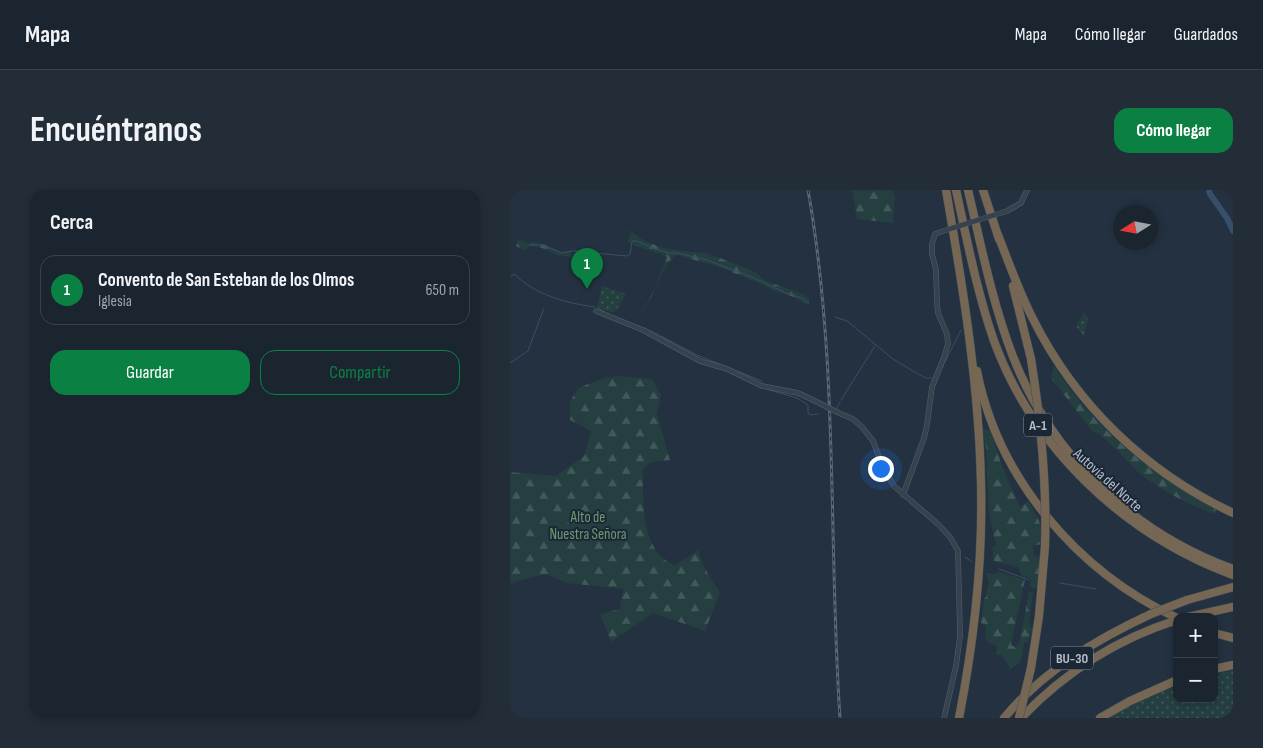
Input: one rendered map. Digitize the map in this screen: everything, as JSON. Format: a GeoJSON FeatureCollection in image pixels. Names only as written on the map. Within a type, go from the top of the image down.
{"type":"FeatureCollection","features":[{"type":"Feature","properties":{"kind":"highway"},"geometry":{"type":"LineString","coordinates":[[946,190],[973,353],[982,392],[1001,443],[1024,484],[1052,524],[1090,562],[1134,595],[1173,617]]}},
{"type":"Feature","properties":{"kind":"highway","name":"Autovía del Norte"},"geometry":{"type":"LineString","coordinates":[[956,190],[982,300],[995,342],[1013,384],[1046,437],[1081,478],[1128,518],[1175,548],[1233,575]]}},
{"type":"Feature","properties":{"kind":"highway","name":"Autovía del Norte"},"geometry":{"type":"LineString","coordinates":[[968,190],[994,299],[1006,339],[1024,382],[1052,430],[1086,472],[1120,505],[1180,545],[1233,569]]}},
{"type":"Feature","properties":{"kind":"highway"},"geometry":{"type":"LineString","coordinates":[[983,190],[1020,308],[1031,359],[1041,422],[1044,461],[1045,546],[1039,616],[1031,668],[1020,718]]}},
{"type":"Feature","properties":{"kind":"highway"},"geometry":{"type":"LineString","coordinates":[[998,235],[1019,289],[1042,336],[1063,372],[1089,404],[1119,436],[1164,474],[1189,491],[1233,513]]}},
{"type":"Feature","properties":{"kind":"highway"},"geometry":{"type":"LineString","coordinates":[[956,251],[975,391],[981,486],[981,539],[977,600],[968,669],[959,718]]}},
{"type":"Feature","properties":{"kind":"highway","name":"BU-30"},"geometry":{"type":"LineString","coordinates":[[1004,718],[1031,690],[1064,663],[1112,633],[1151,614],[1187,600],[1233,587]]}},
{"type":"Feature","properties":{"kind":"highway"},"geometry":{"type":"LineString","coordinates":[[1204,613],[1233,607]]}},
{"type":"Feature","properties":{"kind":"highway","name":"BU-30"},"geometry":{"type":"LineString","coordinates":[[1020,718],[1047,692],[1073,672],[1115,646],[1173,621]]}},
{"type":"Feature","properties":{"kind":"highway"},"geometry":{"type":"LineString","coordinates":[[1218,633],[1233,638]]}},
{"type":"Feature","properties":{"kind":"highway"},"geometry":{"type":"LineString","coordinates":[[1218,668],[1233,665]]}},
{"type":"Feature","properties":{"kind":"highway"},"geometry":{"type":"LineString","coordinates":[[1100,718],[1130,701],[1173,682]]}},
{"type":"Feature","properties":{"kind":"street"},"geometry":{"type":"LineString","coordinates":[[903,495],[928,426],[932,387],[948,344],[947,334],[938,313],[936,270],[932,254],[934,234],[1007,210],[1022,203],[1027,190]]}},
{"type":"Feature","properties":{"kind":"street"},"geometry":{"type":"LineString","coordinates":[[596,311],[643,330],[693,357],[727,369],[762,386],[798,393],[853,419],[862,427],[873,441],[890,481],[903,495],[944,530],[958,551],[960,636],[956,666],[944,718]]}},
{"type":"Feature","properties":{"kind":"green space"},"geometry":{"type":"Polygon","coordinates":[[[852,190],[892,190],[895,197],[893,223],[857,219],[852,190]]]}},
{"type":"Feature","properties":{"kind":"green space"},"geometry":{"type":"Polygon","coordinates":[[[627,228],[635,235],[654,245],[674,250],[705,253],[751,270],[767,281],[804,295],[809,298],[809,303],[805,304],[794,297],[719,267],[677,255],[672,258],[663,272],[646,307],[642,312],[654,290],[667,257],[628,242],[629,235],[631,234],[627,228]]]}},
{"type":"Feature","properties":{"kind":"green space"},"geometry":{"type":"Polygon","coordinates":[[[519,239],[529,244],[531,242],[547,245],[561,252],[573,250],[587,251],[571,251],[571,258],[537,246],[529,246],[526,251],[516,246],[519,239]]]}},
{"type":"Feature","properties":{"kind":"green space"},"geometry":{"type":"Polygon","coordinates":[[[602,286],[626,294],[616,311],[610,312],[597,307],[602,286]]]}},
{"type":"Feature","properties":{"kind":"green space"},"geometry":{"type":"Polygon","coordinates":[[[1084,312],[1088,319],[1084,337],[1076,326],[1084,312]]]}},
{"type":"Feature","properties":{"kind":"green space"},"geometry":{"type":"Polygon","coordinates":[[[1054,366],[1087,410],[1125,448],[1168,480],[1216,508],[1215,514],[1182,500],[1149,480],[1132,466],[1108,441],[1092,431],[1051,378],[1054,366]]]}},
{"type":"Feature","properties":{"kind":"green space","name":"Alto de Nuestra Señora"},"geometry":{"type":"Polygon","coordinates":[[[617,376],[652,379],[661,395],[657,415],[670,460],[651,462],[643,469],[644,515],[654,548],[661,557],[674,566],[698,549],[704,566],[720,592],[705,631],[653,613],[611,642],[600,614],[620,609],[623,589],[567,583],[546,574],[510,583],[510,472],[556,476],[584,456],[591,431],[570,420],[570,402],[578,388],[604,378],[617,376]]]}},
{"type":"Feature","properties":{"kind":"green space"},"geometry":{"type":"Polygon","coordinates":[[[982,428],[991,431],[1001,463],[1020,507],[1028,501],[1041,526],[1042,544],[1033,546],[1034,555],[1041,556],[1038,587],[1032,589],[1030,585],[1031,579],[1022,576],[1018,567],[994,561],[992,547],[996,546],[989,515],[986,448],[982,428]]]}},
{"type":"Feature","properties":{"kind":"green space"},"geometry":{"type":"Polygon","coordinates":[[[997,571],[1025,580],[1011,645],[1015,647],[1020,641],[1029,591],[1033,592],[1029,623],[1032,630],[1028,642],[1024,643],[1019,664],[1010,668],[1002,656],[996,654],[997,646],[989,643],[985,638],[986,626],[981,623],[984,599],[989,581],[987,573],[995,574],[997,571]]]}},
{"type":"Feature","properties":{"kind":"green space"},"geometry":{"type":"Polygon","coordinates":[[[1233,670],[1233,718],[1110,718],[1129,706],[1170,687],[1170,689],[1173,688],[1173,703],[1218,703],[1218,674],[1233,670]]]}},
{"type":"Feature","properties":{"kind":"waterway"},"geometry":{"type":"LineString","coordinates":[[1209,190],[1233,231]]}},
{"type":"Feature","properties":{"kind":"waterway"},"geometry":{"type":"LineString","coordinates":[[529,245],[542,245],[562,253],[573,251],[627,256],[630,254],[632,241],[637,241],[669,253],[707,260],[802,298],[809,304]]}},
{"type":"Feature","properties":{"kind":"waterway"},"geometry":{"type":"LineString","coordinates":[[511,277],[514,274],[541,293],[552,297],[595,307]]}},
{"type":"Feature","properties":{"kind":"waterway"},"geometry":{"type":"LineString","coordinates":[[510,363],[528,351],[544,308]]}},
{"type":"Feature","properties":{"kind":"waterway"},"geometry":{"type":"LineString","coordinates":[[598,308],[610,315]]}},
{"type":"Feature","properties":{"kind":"waterway"},"geometry":{"type":"LineString","coordinates":[[835,317],[847,321],[893,359],[926,378],[932,378]]}},
{"type":"Feature","properties":{"kind":"waterway"},"geometry":{"type":"LineString","coordinates":[[648,330],[659,335]]}},
{"type":"Feature","properties":{"kind":"waterway"},"geometry":{"type":"LineString","coordinates":[[942,368],[961,330]]}},
{"type":"Feature","properties":{"kind":"waterway"},"geometry":{"type":"LineString","coordinates":[[661,336],[697,355],[762,381]]}},
{"type":"Feature","properties":{"kind":"waterway"},"geometry":{"type":"LineString","coordinates":[[841,400],[875,346]]}},
{"type":"Feature","properties":{"kind":"waterway"},"geometry":{"type":"LineString","coordinates":[[769,390],[797,398],[808,405],[808,413],[811,415],[818,414]]}},
{"type":"Feature","properties":{"kind":"waterway"},"geometry":{"type":"LineString","coordinates":[[836,410],[840,402]]}},
{"type":"Feature","properties":{"kind":"waterway"},"geometry":{"type":"LineString","coordinates":[[965,557],[972,562]]}},
{"type":"Feature","properties":{"kind":"waterway"},"geometry":{"type":"LineString","coordinates":[[999,569],[1029,580]]}},
{"type":"Feature","properties":{"kind":"waterway"},"geometry":{"type":"LineString","coordinates":[[1060,583],[1096,589]]}},
{"type":"Feature","properties":{"kind":"railway"},"geometry":{"type":"LineString","coordinates":[[808,190],[818,255],[829,387],[836,652],[840,718]]}},
{"type":"Feature","properties":{"kind":"place","name":"Convento de San Esteban de los Olmos"},"geometry":{"type":"Point","coordinates":[587,289]}}]}
